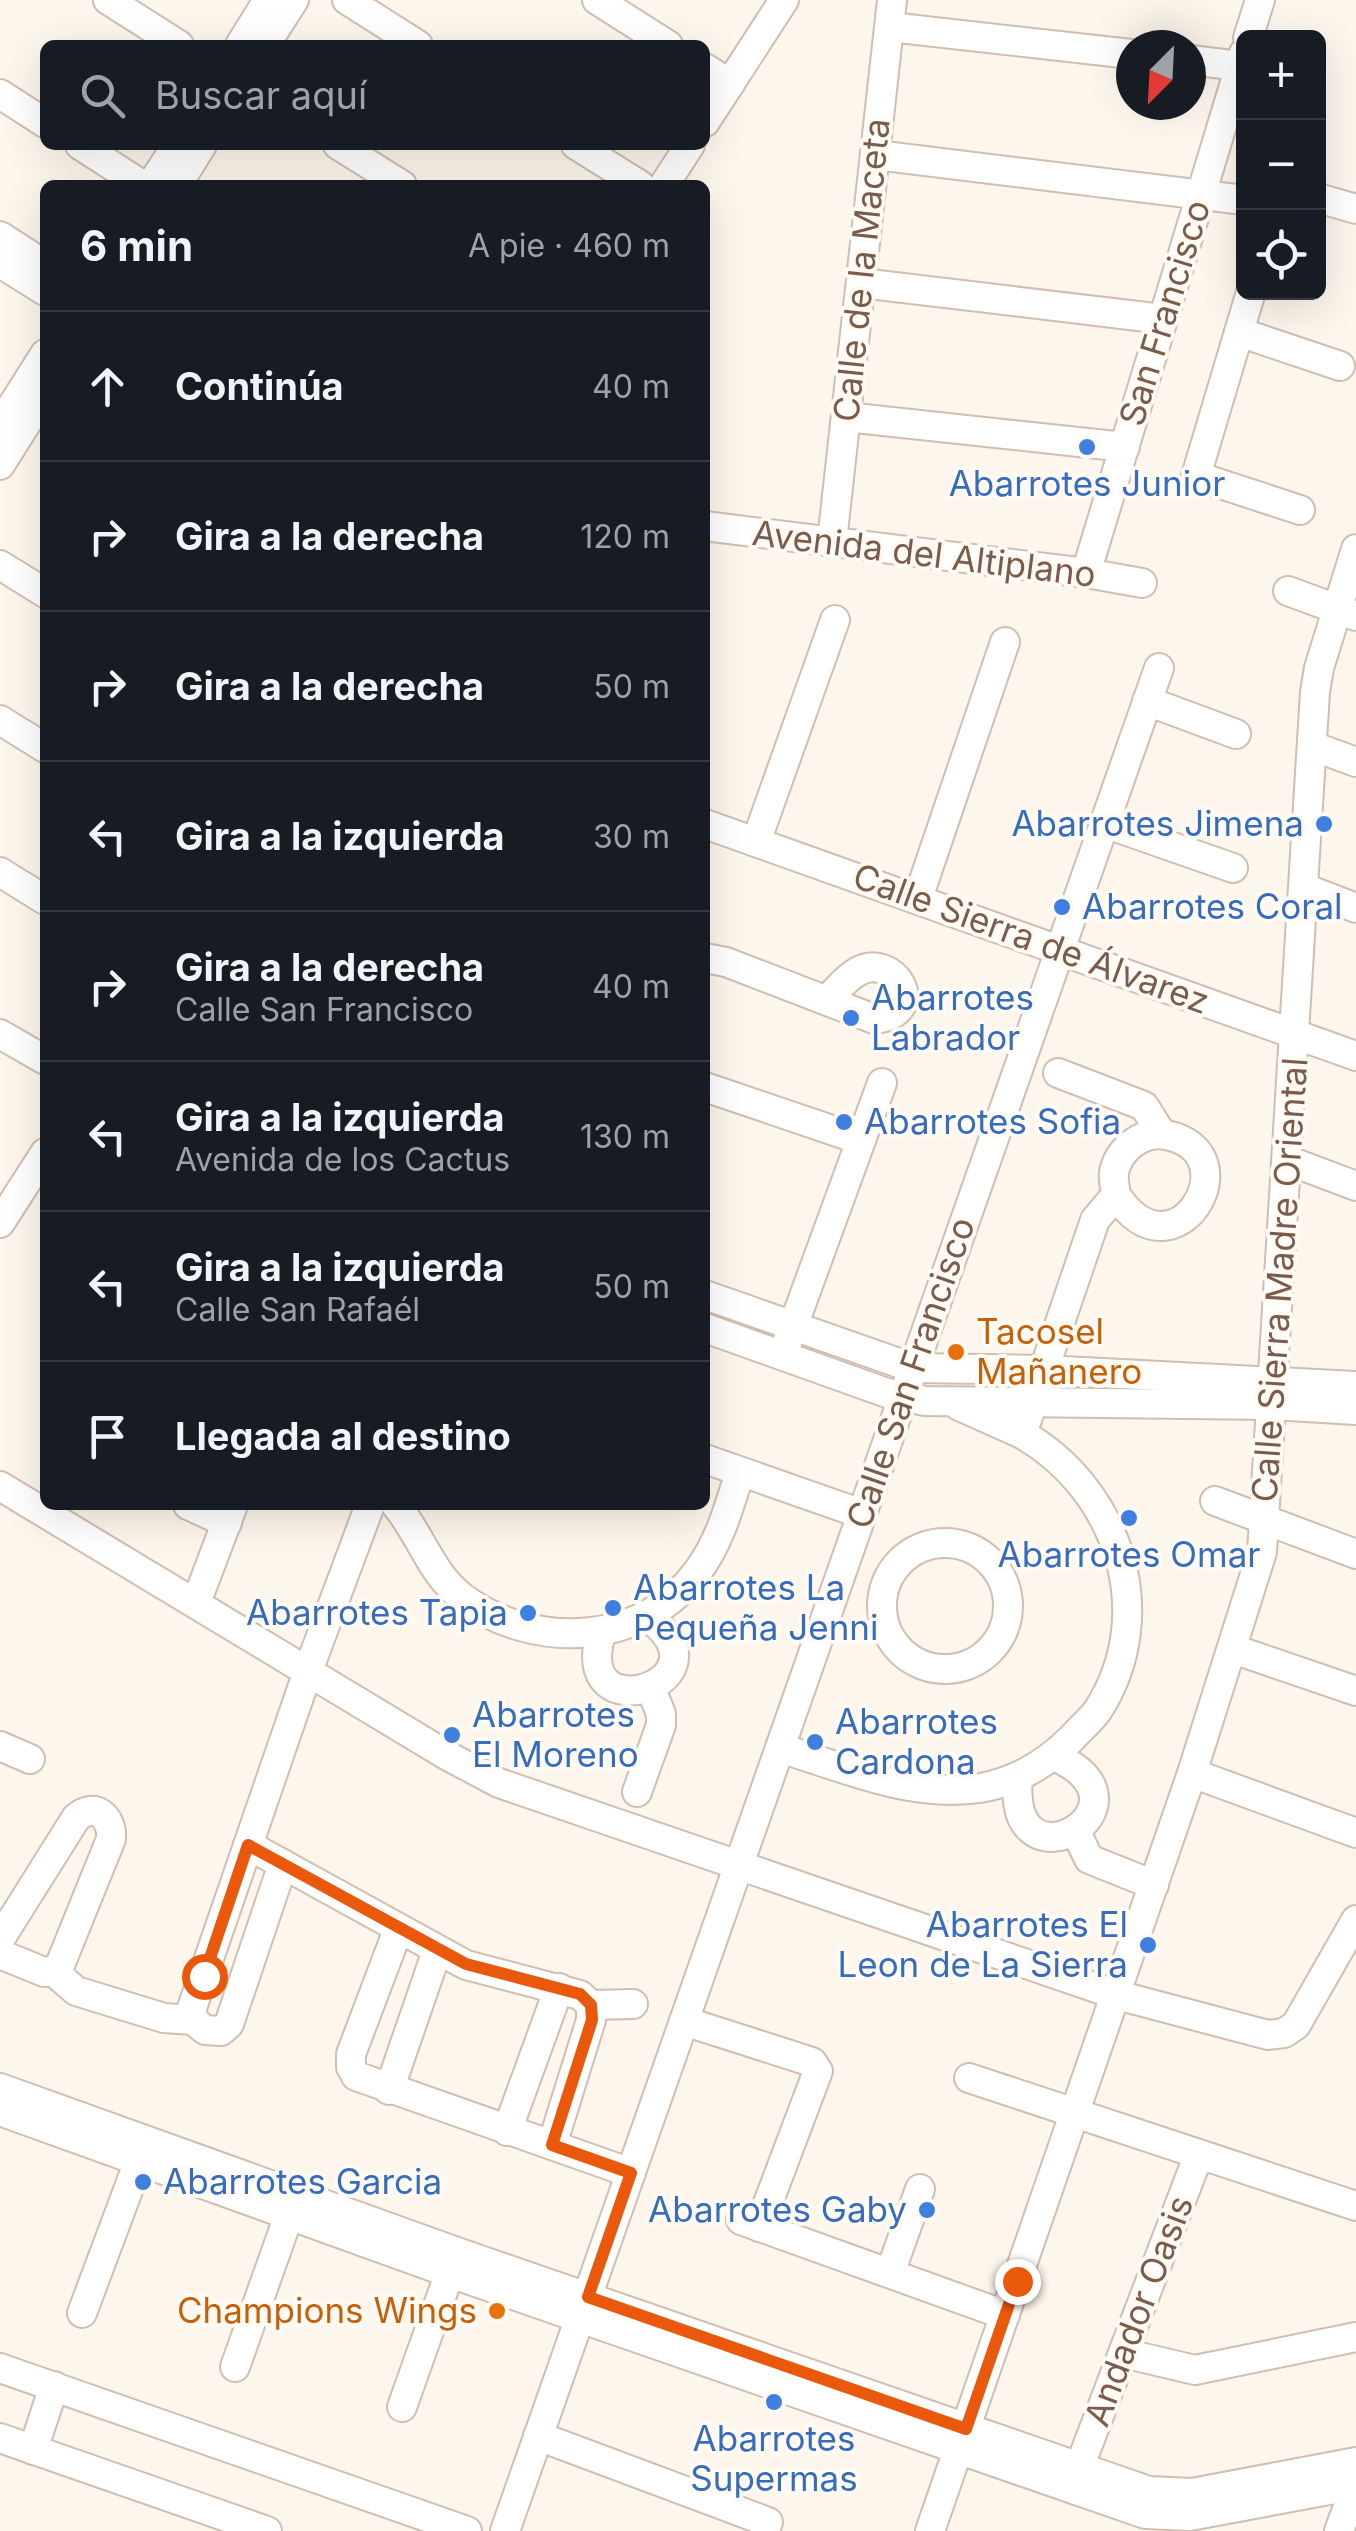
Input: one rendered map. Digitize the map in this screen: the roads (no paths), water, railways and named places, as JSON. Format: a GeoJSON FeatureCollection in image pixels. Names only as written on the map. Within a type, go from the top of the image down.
{"type":"FeatureCollection","features":[{"type":"Feature","properties":{"kind":"street"},"geometry":{"type":"LineString","coordinates":[[108,0],[171,40]]}},
{"type":"Feature","properties":{"kind":"street"},"geometry":{"type":"LineString","coordinates":[[243,40],[268,0]]}},
{"type":"Feature","properties":{"kind":"street"},"geometry":{"type":"LineString","coordinates":[[269,40],[294,0]]}},
{"type":"Feature","properties":{"kind":"street"},"geometry":{"type":"LineString","coordinates":[[347,0],[410,40]]}},
{"type":"Feature","properties":{"kind":"street"},"geometry":{"type":"LineString","coordinates":[[597,0],[660,40]]}},
{"type":"Feature","properties":{"kind":"street"},"geometry":{"type":"LineString","coordinates":[[710,114],[784,0]]}},
{"type":"Feature","properties":{"kind":"street"},"geometry":{"type":"LineString","coordinates":[[1251,30],[1260,0]]}},
{"type":"Feature","properties":{"kind":"street"},"geometry":{"type":"LineString","coordinates":[[891,13],[1116,51]]}},
{"type":"Feature","properties":{"kind":"street","name":"Calle de la Maceta"},"geometry":{"type":"LineString","coordinates":[[832,541],[891,13]]}},
{"type":"Feature","properties":{"kind":"street"},"geometry":{"type":"LineString","coordinates":[[1206,60],[1236,59]]}},
{"type":"Feature","properties":{"kind":"street"},"geometry":{"type":"LineString","coordinates":[[710,71],[730,84]]}},
{"type":"Feature","properties":{"kind":"street","name":"San Francisco"},"geometry":{"type":"LineString","coordinates":[[1086,573],[1236,76]]}},
{"type":"Feature","properties":{"kind":"street"},"geometry":{"type":"LineString","coordinates":[[0,94],[40,119]]}},
{"type":"Feature","properties":{"kind":"street"},"geometry":{"type":"LineString","coordinates":[[88,150],[134,180]]}},
{"type":"Feature","properties":{"kind":"street"},"geometry":{"type":"LineString","coordinates":[[154,180],[173,150]]}},
{"type":"Feature","properties":{"kind":"street"},"geometry":{"type":"LineString","coordinates":[[180,180],[199,150]]}},
{"type":"Feature","properties":{"kind":"street"},"geometry":{"type":"LineString","coordinates":[[346,150],[394,180]]}},
{"type":"Feature","properties":{"kind":"street"},"geometry":{"type":"LineString","coordinates":[[584,150],[632,180]]}},
{"type":"Feature","properties":{"kind":"street"},"geometry":{"type":"LineString","coordinates":[[667,180],[687,150]]}},
{"type":"Feature","properties":{"kind":"street"},"geometry":{"type":"LineString","coordinates":[[876,155],[1236,199]]}},
{"type":"Feature","properties":{"kind":"street"},"geometry":{"type":"LineString","coordinates":[[1326,200],[1356,209]]}},
{"type":"Feature","properties":{"kind":"street"},"geometry":{"type":"LineString","coordinates":[[0,236],[40,262]]}},
{"type":"Feature","properties":{"kind":"street"},"geometry":{"type":"LineString","coordinates":[[0,263],[40,288]]}},
{"type":"Feature","properties":{"kind":"street"},"geometry":{"type":"LineString","coordinates":[[861,284],[1162,319]]}},
{"type":"Feature","properties":{"kind":"street"},"geometry":{"type":"LineString","coordinates":[[1249,300],[1196,476],[1300,510]]}},
{"type":"Feature","properties":{"kind":"street"},"geometry":{"type":"LineString","coordinates":[[1239,332],[1340,366]]}},
{"type":"Feature","properties":{"kind":"street"},"geometry":{"type":"LineString","coordinates":[[0,464],[40,366]]}},
{"type":"Feature","properties":{"kind":"street"},"geometry":{"type":"LineString","coordinates":[[15,424],[40,399]]}},
{"type":"Feature","properties":{"kind":"street"},"geometry":{"type":"LineString","coordinates":[[846,417],[1125,446]]}},
{"type":"Feature","properties":{"kind":"street","name":"Avenida del Altiplano"},"geometry":{"type":"LineString","coordinates":[[710,527],[1142,583]]}},
{"type":"Feature","properties":{"kind":"street","name":"Calle Sierra Madre Oriental"},"geometry":{"type":"LineString","coordinates":[[930,2531],[1117,1994],[1258,1567],[1273,1393],[1317,680],[1346,613],[1356,549]]}},
{"type":"Feature","properties":{"kind":"street"},"geometry":{"type":"LineString","coordinates":[[0,565],[40,590]]}},
{"type":"Feature","properties":{"kind":"street"},"geometry":{"type":"LineString","coordinates":[[1288,591],[1346,613]]}},
{"type":"Feature","properties":{"kind":"street"},"geometry":{"type":"LineString","coordinates":[[756,842],[834,620]]}},
{"type":"Feature","properties":{"kind":"street"},"geometry":{"type":"LineString","coordinates":[[918,898],[1005,642]]}},
{"type":"Feature","properties":{"kind":"street","name":"Calle San Francisco"},"geometry":{"type":"LineString","coordinates":[[505,2531],[1158,668]]}},
{"type":"Feature","properties":{"kind":"street"},"geometry":{"type":"LineString","coordinates":[[1147,701],[1236,734]]}},
{"type":"Feature","properties":{"kind":"street"},"geometry":{"type":"LineString","coordinates":[[0,720],[40,745]]}},
{"type":"Feature","properties":{"kind":"street"},"geometry":{"type":"LineString","coordinates":[[1312,746],[1356,762]]}},
{"type":"Feature","properties":{"kind":"street"},"geometry":{"type":"LineString","coordinates":[[1104,823],[1233,868]]}},
{"type":"Feature","properties":{"kind":"street","name":"Calle Sierra de Álvarez"},"geometry":{"type":"LineString","coordinates":[[710,826],[1356,1056]]}},
{"type":"Feature","properties":{"kind":"street"},"geometry":{"type":"LineString","coordinates":[[0,872],[40,897]]}},
{"type":"Feature","properties":{"kind":"street"},"geometry":{"type":"LineString","coordinates":[[1304,888],[1356,908]]}},
{"type":"Feature","properties":{"kind":"street"},"geometry":{"type":"LineString","coordinates":[[710,960],[828,1000]]}},
{"type":"Feature","properties":{"kind":"street"},"geometry":{"type":"LineString","coordinates":[[0,1034],[40,1057]]}},
{"type":"Feature","properties":{"kind":"street"},"geometry":{"type":"LineString","coordinates":[[0,1056],[40,1079]]}},
{"type":"Feature","properties":{"kind":"street"},"geometry":{"type":"LineString","coordinates":[[1058,1073],[1144,1106],[1161,1133]]}},
{"type":"Feature","properties":{"kind":"street"},"geometry":{"type":"LineString","coordinates":[[782,1356],[882,1083]]}},
{"type":"Feature","properties":{"kind":"street"},"geometry":{"type":"LineString","coordinates":[[710,1089],[861,1140]]}},
{"type":"Feature","properties":{"kind":"street"},"geometry":{"type":"LineString","coordinates":[[1161,1133],[1182,1140],[1199,1154],[1206,1175],[1203,1198],[1190,1215],[1170,1225],[1148,1225],[1128,1214],[1116,1195],[1114,1173],[1122,1152],[1139,1138],[1161,1133]]}},
{"type":"Feature","properties":{"kind":"street"},"geometry":{"type":"LineString","coordinates":[[0,1223],[40,1160]]}},
{"type":"Feature","properties":{"kind":"street"},"geometry":{"type":"LineString","coordinates":[[1288,1160],[1356,1186]]}},
{"type":"Feature","properties":{"kind":"street"},"geometry":{"type":"LineString","coordinates":[[1022,1434],[1095,1220],[1116,1195]]}},
{"type":"Feature","properties":{"kind":"street"},"geometry":{"type":"LineString","coordinates":[[710,1297],[913,1368],[1044,1370],[1273,1393],[1356,1410]]}},
{"type":"Feature","properties":{"kind":"street"},"geometry":{"type":"LineString","coordinates":[[710,1330],[902,1398],[1033,1402],[1356,1386]]}},
{"type":"Feature","properties":{"kind":"street"},"geometry":{"type":"LineString","coordinates":[[780,1748],[904,1787],[948,1792],[984,1787],[1018,1776],[1054,1756],[1096,1712],[1114,1680],[1126,1634],[1127,1596],[1118,1549],[1099,1506],[1073,1472],[1022,1434],[947,1401]]}},
{"type":"Feature","properties":{"kind":"street"},"geometry":{"type":"LineString","coordinates":[[710,1461],[862,1514]]}},
{"type":"Feature","properties":{"kind":"street"},"geometry":{"type":"LineString","coordinates":[[400,1510],[432,1566],[462,1598],[536,1632],[574,1636],[644,1615],[669,1600],[697,1573],[722,1531],[740,1472]]}},
{"type":"Feature","properties":{"kind":"street"},"geometry":{"type":"LineString","coordinates":[[0,1486],[499,1783],[1117,1994],[1268,2035],[1284,2033],[1296,2025],[1356,1920]]}},
{"type":"Feature","properties":{"kind":"street"},"geometry":{"type":"LineString","coordinates":[[1215,1501],[1356,1554]]}},
{"type":"Feature","properties":{"kind":"street"},"geometry":{"type":"LineString","coordinates":[[282,1864],[229,2024],[221,2031],[200,2028],[193,2020],[192,2008],[308,1670],[368,1510]]}},
{"type":"Feature","properties":{"kind":"street"},"geometry":{"type":"LineString","coordinates":[[196,1604],[230,1514]]}},
{"type":"Feature","properties":{"kind":"street"},"geometry":{"type":"LineString","coordinates":[[939,1543],[964,1546],[986,1557],[1001,1576],[1008,1600],[1006,1624],[994,1646],[975,1662],[951,1668],[926,1666],[905,1654],[889,1635],[882,1611],[884,1586],[896,1565],[916,1550],[939,1543]]}},
{"type":"Feature","properties":{"kind":"street"},"geometry":{"type":"LineString","coordinates":[[842,1572],[884,1586]]}},
{"type":"Feature","properties":{"kind":"street"},"geometry":{"type":"LineString","coordinates":[[602,1630],[597,1664],[605,1679],[618,1689],[651,1689],[665,1678],[672,1661],[671,1642],[662,1627],[644,1615]]}},
{"type":"Feature","properties":{"kind":"street"},"geometry":{"type":"LineString","coordinates":[[1232,1649],[1356,1691]]}},
{"type":"Feature","properties":{"kind":"street"},"geometry":{"type":"LineString","coordinates":[[637,1792],[661,1725],[662,1714],[651,1689]]}},
{"type":"Feature","properties":{"kind":"street"},"geometry":{"type":"LineString","coordinates":[[0,1746],[30,1758]]}},
{"type":"Feature","properties":{"kind":"street"},"geometry":{"type":"LineString","coordinates":[[1018,1776],[1019,1815],[1029,1828],[1044,1836],[1061,1838],[1076,1832],[1088,1820],[1094,1804],[1093,1788],[1085,1773],[1054,1756]]}},
{"type":"Feature","properties":{"kind":"street"},"geometry":{"type":"LineString","coordinates":[[1192,1773],[1356,1832]]}},
{"type":"Feature","properties":{"kind":"street"},"geometry":{"type":"LineString","coordinates":[[0,1939],[76,1818],[92,1810],[106,1817],[112,1827],[111,1840],[60,1965],[44,1972],[0,1954]]}},
{"type":"Feature","properties":{"kind":"street"},"geometry":{"type":"LineString","coordinates":[[1076,1832],[1089,1859],[1154,1885]]}},
{"type":"Feature","properties":{"kind":"street"},"geometry":{"type":"LineString","coordinates":[[248,1845],[437,1950],[498,1974],[580,1994],[591,2005],[592,2020],[552,2145]]}},
{"type":"Feature","properties":{"kind":"street"},"geometry":{"type":"LineString","coordinates":[[398,1930],[351,2054],[356,2076],[631,2173]]}},
{"type":"Feature","properties":{"kind":"street"},"geometry":{"type":"LineString","coordinates":[[388,2090],[437,1950]]}},
{"type":"Feature","properties":{"kind":"street"},"geometry":{"type":"LineString","coordinates":[[53,1971],[76,1990],[164,2018],[193,2020]]}},
{"type":"Feature","properties":{"kind":"street"},"geometry":{"type":"LineString","coordinates":[[507,2131],[559,1988]]}},
{"type":"Feature","properties":{"kind":"street"},"geometry":{"type":"LineString","coordinates":[[591,2005],[633,2004]]}},
{"type":"Feature","properties":{"kind":"street"},"geometry":{"type":"LineString","coordinates":[[684,2021],[812,2062],[818,2072],[750,2224],[1005,2315]]}},
{"type":"Feature","properties":{"kind":"street"},"geometry":{"type":"LineString","coordinates":[[969,2078],[1356,2206]]}},
{"type":"Feature","properties":{"kind":"street"},"geometry":{"type":"LineString","coordinates":[[0,2088],[289,2215],[453,2262]]}},
{"type":"Feature","properties":{"kind":"street"},"geometry":{"type":"LineString","coordinates":[[0,2111],[145,2152],[962,2439],[1079,2468],[1149,2491],[1192,2493],[1356,2462]]}},
{"type":"Feature","properties":{"kind":"street"},"geometry":{"type":"LineString","coordinates":[[82,2313],[145,2152]]}},
{"type":"Feature","properties":{"kind":"street","name":"Andador Oasis"},"geometry":{"type":"LineString","coordinates":[[1079,2468],[1199,2154]]}},
{"type":"Feature","properties":{"kind":"street"},"geometry":{"type":"LineString","coordinates":[[890,2274],[920,2189]]}},
{"type":"Feature","properties":{"kind":"street"},"geometry":{"type":"LineString","coordinates":[[234,2367],[289,2215]]}},
{"type":"Feature","properties":{"kind":"street"},"geometry":{"type":"LineString","coordinates":[[402,2407],[453,2262]]}},
{"type":"Feature","properties":{"kind":"street"},"geometry":{"type":"LineString","coordinates":[[1123,2353],[1195,2370],[1356,2337]]}},
{"type":"Feature","properties":{"kind":"street"},"geometry":{"type":"LineString","coordinates":[[0,2368],[467,2531]]}},
{"type":"Feature","properties":{"kind":"street"},"geometry":{"type":"LineString","coordinates":[[33,2450],[54,2386]]}},
{"type":"Feature","properties":{"kind":"street"},"geometry":{"type":"LineString","coordinates":[[538,2436],[766,2526]]}},
{"type":"Feature","properties":{"kind":"street"},"geometry":{"type":"LineString","coordinates":[[0,2438],[267,2531]]}},
{"type":"Feature","properties":{"kind":"street"},"geometry":{"type":"LineString","coordinates":[[962,2439],[1142,2522],[1356,2485],[1340,2531]]}},
{"type":"Feature","properties":{"kind":"place","name":"Abarrotes Junior"},"geometry":{"type":"Point","coordinates":[1087,447]}},
{"type":"Feature","properties":{"kind":"place","name":"Abarrotes Jimena"},"geometry":{"type":"Point","coordinates":[1324,824]}},
{"type":"Feature","properties":{"kind":"place","name":"Abarrotes Coral"},"geometry":{"type":"Point","coordinates":[1062,907]}},
{"type":"Feature","properties":{"kind":"place","name":"Abarrotes Labrador"},"geometry":{"type":"Point","coordinates":[851,1018]}},
{"type":"Feature","properties":{"kind":"place","name":"Abarrotes Sofia"},"geometry":{"type":"Point","coordinates":[844,1122]}},
{"type":"Feature","properties":{"kind":"place","name":"Tacosel Mañanero"},"geometry":{"type":"Point","coordinates":[956,1352]}},
{"type":"Feature","properties":{"kind":"place","name":"Abarrotes Omar"},"geometry":{"type":"Point","coordinates":[1129,1518]}},
{"type":"Feature","properties":{"kind":"place","name":"Abarrotes La Pequeña Jenni"},"geometry":{"type":"Point","coordinates":[613,1608]}},
{"type":"Feature","properties":{"kind":"place","name":"Abarrotes Tapia"},"geometry":{"type":"Point","coordinates":[528,1613]}},
{"type":"Feature","properties":{"kind":"place","name":"Abarrotes El Moreno"},"geometry":{"type":"Point","coordinates":[452,1735]}},
{"type":"Feature","properties":{"kind":"place","name":"Abarrotes Cardona"},"geometry":{"type":"Point","coordinates":[815,1742]}},
{"type":"Feature","properties":{"kind":"place","name":"Abarrotes El Leon de La Sierra"},"geometry":{"type":"Point","coordinates":[1148,1945]}},
{"type":"Feature","properties":{"kind":"place","name":"Abarrotes Garcia"},"geometry":{"type":"Point","coordinates":[143,2182]}},
{"type":"Feature","properties":{"kind":"place","name":"Abarrotes Gaby"},"geometry":{"type":"Point","coordinates":[927,2210]}},
{"type":"Feature","properties":{"kind":"place","name":"Champions Wings"},"geometry":{"type":"Point","coordinates":[497,2311]}},
{"type":"Feature","properties":{"kind":"place","name":"Abarrotes Supermas"},"geometry":{"type":"Point","coordinates":[774,2402]}}]}
